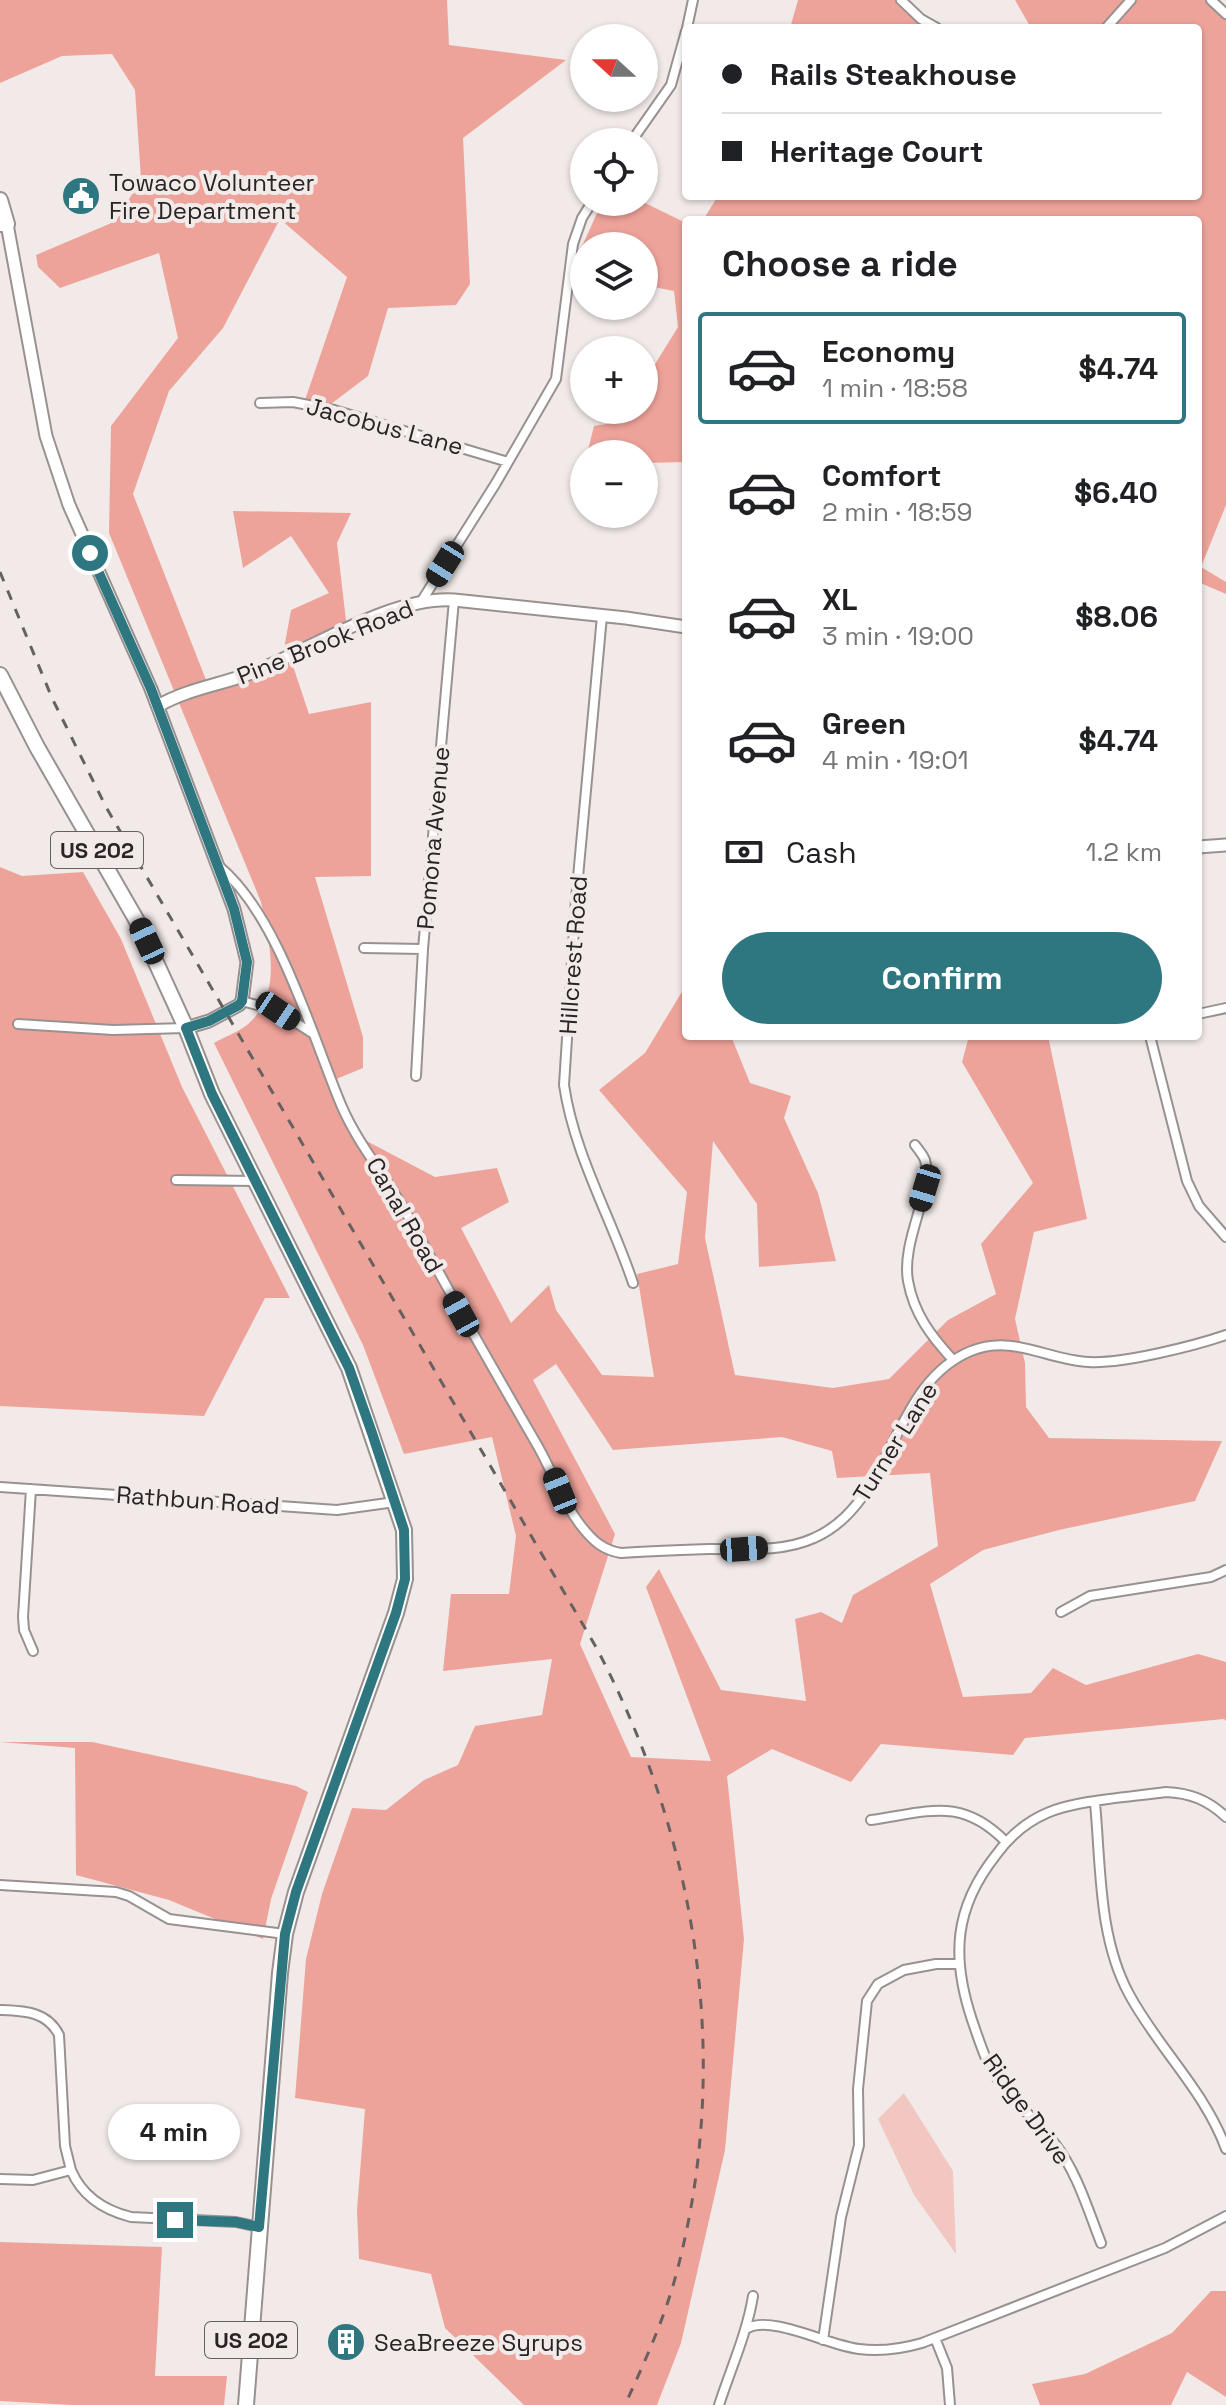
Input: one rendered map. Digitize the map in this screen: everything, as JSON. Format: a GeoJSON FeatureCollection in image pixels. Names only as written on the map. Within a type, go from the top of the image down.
{"type":"FeatureCollection","features":[{"type":"Feature","properties":{"kind":"main road"},"geometry":{"type":"LineString","coordinates":[[0,200],[4,224]]}},
{"type":"Feature","properties":{"kind":"main road","name":"US 202"},"geometry":{"type":"LineString","coordinates":[[0,675],[37,747],[137,921],[212,1094],[349,1368],[404,1530],[405,1579],[372,1684],[296,1892],[285,1934],[246,2405]]}},
{"type":"Feature","properties":{"kind":"street"},"geometry":{"type":"LineString","coordinates":[[687,24],[693,0]]}},
{"type":"Feature","properties":{"kind":"street"},"geometry":{"type":"LineString","coordinates":[[901,0],[930,24]]}},
{"type":"Feature","properties":{"kind":"street"},"geometry":{"type":"LineString","coordinates":[[1110,24],[1131,0]]}},
{"type":"Feature","properties":{"kind":"street"},"geometry":{"type":"LineString","coordinates":[[1211,0],[1226,14]]}},
{"type":"Feature","properties":{"kind":"street"},"geometry":{"type":"LineString","coordinates":[[641,128],[671,85],[682,45]]}},
{"type":"Feature","properties":{"kind":"street"},"geometry":{"type":"LineString","coordinates":[[421,602],[556,379],[573,244],[583,216]]}},
{"type":"Feature","properties":{"kind":"street"},"geometry":{"type":"LineString","coordinates":[[4,224],[46,436],[69,505],[158,706],[220,867],[242,935],[247,962],[239,1005],[209,1021],[186,1028],[113,1030],[18,1024]]}},
{"type":"Feature","properties":{"kind":"street","name":"Jacobus Lane"},"geometry":{"type":"LineString","coordinates":[[260,403],[293,402],[334,410],[508,462]]}},
{"type":"Feature","properties":{"kind":"street","name":"Pine Brook Road"},"geometry":{"type":"LineString","coordinates":[[158,706],[175,696],[268,667],[379,615],[421,602],[454,600],[682,626]]}},
{"type":"Feature","properties":{"kind":"street","name":"Pomona Avenue"},"geometry":{"type":"LineString","coordinates":[[416,1076],[423,949],[454,600]]}},
{"type":"Feature","properties":{"kind":"street","name":"Hillcrest Road"},"geometry":{"type":"LineString","coordinates":[[602,616],[576,899],[564,1085],[569,1115],[578,1141],[633,1283]]}},
{"type":"Feature","properties":{"kind":"street"},"geometry":{"type":"LineString","coordinates":[[1202,847],[1226,845]]}},
{"type":"Feature","properties":{"kind":"street","name":"Canal Road"},"geometry":{"type":"LineString","coordinates":[[220,867],[237,882],[266,930],[353,1127],[407,1214],[552,1471],[570,1509],[595,1543],[606,1549],[621,1553],[657,1551]]}},
{"type":"Feature","properties":{"kind":"street"},"geometry":{"type":"LineString","coordinates":[[364,948],[423,949]]}},
{"type":"Feature","properties":{"kind":"street"},"geometry":{"type":"LineString","coordinates":[[242,1001],[278,1011],[312,1034]]}},
{"type":"Feature","properties":{"kind":"street"},"geometry":{"type":"LineString","coordinates":[[1202,1013],[1226,1008]]}},
{"type":"Feature","properties":{"kind":"street"},"geometry":{"type":"LineString","coordinates":[[1151,1040],[1187,1181],[1199,1206],[1226,1237]]}},
{"type":"Feature","properties":{"kind":"street"},"geometry":{"type":"LineString","coordinates":[[915,1145],[925,1157],[927,1173],[909,1240],[908,1282],[921,1322],[953,1360]]}},
{"type":"Feature","properties":{"kind":"street"},"geometry":{"type":"LineString","coordinates":[[176,1180],[255,1181]]}},
{"type":"Feature","properties":{"kind":"street","name":"Turner Lane"},"geometry":{"type":"LineString","coordinates":[[657,1551],[788,1546],[827,1532],[858,1504],[919,1397],[936,1375],[953,1360],[983,1346],[1011,1344],[1070,1360],[1105,1362],[1226,1335]]}},
{"type":"Feature","properties":{"kind":"street","name":"Rathbun Road"},"geometry":{"type":"LineString","coordinates":[[0,1487],[337,1510],[395,1502]]}},
{"type":"Feature","properties":{"kind":"street"},"geometry":{"type":"LineString","coordinates":[[31,1489],[23,1617],[24,1630],[33,1651]]}},
{"type":"Feature","properties":{"kind":"street"},"geometry":{"type":"LineString","coordinates":[[1061,1612],[1090,1596],[1211,1577],[1226,1570]]}},
{"type":"Feature","properties":{"kind":"street","name":"Ridge Drive"},"geometry":{"type":"LineString","coordinates":[[1101,2243],[1063,2155],[1000,2082],[989,2064],[963,1993],[958,1964],[963,1919],[971,1892],[985,1868],[1020,1829],[1044,1814],[1057,1809],[1180,1792],[1200,1798],[1226,1817]]}},
{"type":"Feature","properties":{"kind":"street"},"geometry":{"type":"LineString","coordinates":[[1095,1803],[1107,1928],[1120,1975],[1140,2012],[1208,2109],[1226,2149]]}},
{"type":"Feature","properties":{"kind":"street"},"geometry":{"type":"LineString","coordinates":[[871,1820],[959,1811],[984,1822],[1006,1842]]}},
{"type":"Feature","properties":{"kind":"street"},"geometry":{"type":"LineString","coordinates":[[0,1885],[116,1892],[169,1919],[285,1934]]}},
{"type":"Feature","properties":{"kind":"street"},"geometry":{"type":"LineString","coordinates":[[823,2340],[841,2217],[859,2145],[858,2089],[867,2001],[878,1984],[904,1970],[927,1965],[958,1964]]}},
{"type":"Feature","properties":{"kind":"street"},"geometry":{"type":"LineString","coordinates":[[0,2010],[41,2015],[59,2035],[65,2146],[71,2170],[83,2191],[104,2208],[131,2217],[236,2222],[259,2227]]}},
{"type":"Feature","properties":{"kind":"street"},"geometry":{"type":"LineString","coordinates":[[0,2179],[33,2180],[71,2170]]}},
{"type":"Feature","properties":{"kind":"street"},"geometry":{"type":"LineString","coordinates":[[748,2328],[763,2324],[856,2349],[900,2349],[1165,2248],[1226,2216]]}},
{"type":"Feature","properties":{"kind":"street"},"geometry":{"type":"LineString","coordinates":[[719,2405],[739,2343],[748,2328],[753,2296]]}},
{"type":"Feature","properties":{"kind":"street"},"geometry":{"type":"LineString","coordinates":[[935,2338],[947,2368],[950,2405]]}},
{"type":"Feature","properties":{"kind":"shaded area"},"geometry":{"type":"Polygon","coordinates":[[[0,0],[447,0],[449,45],[566,60],[463,138],[470,284],[456,305],[388,308],[368,376],[331,404],[305,400],[347,277],[280,219],[223,328],[169,391],[133,494],[210,690],[282,660],[291,610],[329,593],[291,536],[243,568],[233,511],[351,513],[337,543],[347,629],[290,657],[309,714],[371,702],[371,876],[315,877],[363,1037],[363,1068],[334,1080],[359,1137],[435,1177],[497,1168],[509,1202],[461,1228],[511,1323],[549,1285],[556,1310],[602,1375],[654,1377],[637,1274],[678,1264],[687,1192],[599,1090],[645,1053],[682,992],[682,1040],[733,1040],[750,1083],[791,1096],[784,1118],[818,1193],[836,1261],[759,1267],[757,1204],[713,1141],[705,1238],[735,1375],[833,1388],[889,1379],[948,1320],[996,1294],[981,1244],[1033,1183],[962,1062],[968,1040],[1049,1040],[1087,1219],[1034,1232],[1015,1319],[1025,1363],[1026,1407],[1049,1438],[1222,1441],[1195,1501],[983,1550],[930,1584],[963,1697],[1031,1693],[1053,1668],[1086,1685],[1198,1654],[1226,1662],[1226,1721],[1025,1738],[1013,1755],[881,1744],[851,1782],[772,1749],[727,1776],[744,1939],[725,2150],[681,2343],[657,2405],[524,2405],[445,2328],[431,2274],[359,2259],[357,2210],[365,2109],[295,2098],[306,1959],[322,1894],[352,1808],[386,1810],[424,1780],[458,1765],[475,1726],[542,1715],[552,1659],[443,1671],[451,1594],[509,1594],[516,1536],[492,1437],[404,1454],[363,1345],[214,1043],[247,1025],[266,998],[271,967],[261,902],[109,533],[111,426],[178,338],[159,253],[60,288],[38,267],[36,255],[116,221],[141,179],[135,90],[112,54],[62,56],[0,83],[0,0]],[[556,1364],[533,1380],[615,1534],[580,1644],[631,1757],[711,1761],[646,1587],[659,1569],[721,1690],[806,1701],[795,1619],[821,1612],[842,1623],[853,1595],[938,1546],[930,1473],[837,1478],[832,1451],[782,1437],[613,1450],[556,1364]]]}},
{"type":"Feature","properties":{"kind":"shaded area"},"geometry":{"type":"Polygon","coordinates":[[[798,0],[902,0],[939,24],[791,24],[798,0]]]}},
{"type":"Feature","properties":{"kind":"shaded area"},"geometry":{"type":"Polygon","coordinates":[[[1015,0],[1211,0],[1226,14],[1226,505],[1202,565],[1202,216],[706,216],[716,200],[1202,200],[1202,24],[1029,24],[1015,0]]]}},
{"type":"Feature","properties":{"kind":"shaded area"},"geometry":{"type":"Polygon","coordinates":[[[658,209],[682,221],[682,462],[658,463],[658,440],[590,440],[594,426],[658,424],[658,359],[678,327],[674,291],[658,288],[658,232],[589,232],[596,216],[658,216],[658,209]]]}},
{"type":"Feature","properties":{"kind":"shaded area"},"geometry":{"type":"Polygon","coordinates":[[[1202,568],[1226,582],[1226,594],[1202,584],[1202,568]]]}},
{"type":"Feature","properties":{"kind":"shaded area"},"geometry":{"type":"Polygon","coordinates":[[[0,867],[22,876],[83,872],[121,939],[182,1087],[290,1298],[265,1298],[204,1416],[0,1406],[0,867]]]}},
{"type":"Feature","properties":{"kind":"shaded area"},"geometry":{"type":"Polygon","coordinates":[[[0,1742],[92,1742],[296,1786],[308,1792],[271,1899],[263,1939],[169,1900],[76,1875],[75,1748],[0,1742]]]}},
{"type":"Feature","properties":{"kind":"shaded area"},"geometry":{"type":"Polygon","coordinates":[[[904,2093],[953,2171],[956,2254],[914,2195],[878,2119],[904,2093]]]}},
{"type":"Feature","properties":{"kind":"shaded area"},"geometry":{"type":"Polygon","coordinates":[[[0,2242],[162,2247],[155,2376],[227,2376],[224,2405],[72,2405],[0,2401],[0,2242]]]}},
{"type":"Feature","properties":{"kind":"shaded area"},"geometry":{"type":"Polygon","coordinates":[[[1211,2291],[1226,2291],[1226,2397],[1187,2372],[1171,2405],[1040,2405],[1032,2384],[1085,2374],[1172,2333],[1211,2291]]]}},
{"type":"Feature","properties":{"kind":"railway"},"geometry":{"type":"LineString","coordinates":[[0,572],[52,698],[106,807],[596,1647],[631,1721],[660,1797],[681,1874],[696,1954],[703,2034],[702,2114],[693,2195],[676,2275],[660,2325],[625,2405]]}},
{"type":"Feature","properties":{"kind":"place","name":"Towaco Volunteer Fire Department"},"geometry":{"type":"Point","coordinates":[81,196]}},
{"type":"Feature","properties":{"kind":"place","name":"SeaBreeze Syrups"},"geometry":{"type":"Point","coordinates":[346,2342]}},
{"type":"Feature","properties":{"kind":"route"},"geometry":{"type":"LineString","coordinates":[[90,553],[151,689],[220,867],[242,935],[247,962],[242,1001],[209,1021],[186,1028],[212,1094],[349,1368],[395,1502],[406,1544],[405,1579],[396,1613],[296,1892],[285,1934],[259,2227],[236,2222],[175,2220]]}}]}
